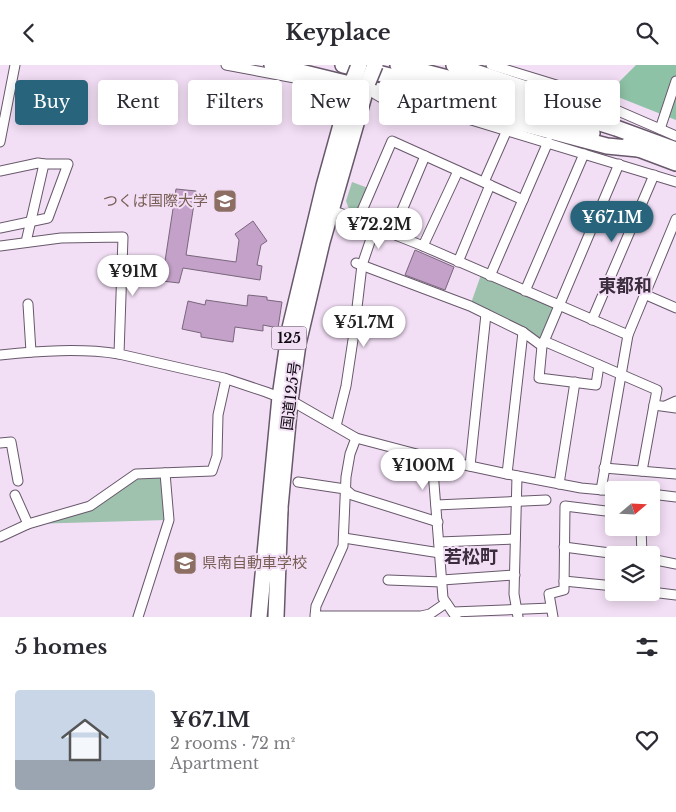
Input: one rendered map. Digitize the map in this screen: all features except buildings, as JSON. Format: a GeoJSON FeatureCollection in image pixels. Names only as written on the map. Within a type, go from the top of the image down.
{"type":"FeatureCollection","features":[{"type":"Feature","properties":{"kind":"highway"},"geometry":{"type":"LineString","coordinates":[[272,65],[360,80]]}},
{"type":"Feature","properties":{"kind":"highway"},"geometry":{"type":"LineString","coordinates":[[343,65],[411,80],[503,105],[676,163]]}},
{"type":"Feature","properties":{"kind":"highway","name":"国道125号"},"geometry":{"type":"LineString","coordinates":[[360,80],[375,65]]}},
{"type":"Feature","properties":{"kind":"highway"},"geometry":{"type":"LineString","coordinates":[[398,65],[505,93],[675,145]]}},
{"type":"Feature","properties":{"kind":"highway"},"geometry":{"type":"LineString","coordinates":[[454,65],[580,107],[675,145]]}},
{"type":"Feature","properties":{"kind":"highway"},"geometry":{"type":"LineString","coordinates":[[369,82],[607,146],[638,149]]}},
{"type":"Feature","properties":{"kind":"highway","name":"国道125号"},"geometry":{"type":"LineString","coordinates":[[269,617],[275,503],[285,399],[325,209],[348,125]]}},
{"type":"Feature","properties":{"kind":"highway","name":"国道125号"},"geometry":{"type":"LineString","coordinates":[[259,617],[275,503]]}},
{"type":"Feature","properties":{"kind":"highway","name":"125"},"geometry":{"type":"LineString","coordinates":[[252,617],[275,503]]}},
{"type":"Feature","properties":{"kind":"highway","name":"125"},"geometry":{"type":"LineString","coordinates":[[275,503],[276,617]]}},
{"type":"Feature","properties":{"kind":"street"},"geometry":{"type":"LineString","coordinates":[[0,142],[15,65]]}},
{"type":"Feature","properties":{"kind":"street"},"geometry":{"type":"LineString","coordinates":[[226,65],[304,80]]}},
{"type":"Feature","properties":{"kind":"street"},"geometry":{"type":"LineString","coordinates":[[491,65],[505,67],[563,87],[660,129],[675,145]]}},
{"type":"Feature","properties":{"kind":"street"},"geometry":{"type":"LineString","coordinates":[[660,129],[676,81]]}},
{"type":"Feature","properties":{"kind":"street"},"geometry":{"type":"LineString","coordinates":[[369,87],[387,101],[468,119],[676,182]]}},
{"type":"Feature","properties":{"kind":"street"},"geometry":{"type":"LineString","coordinates":[[458,262],[507,130]]}},
{"type":"Feature","properties":{"kind":"street"},"geometry":{"type":"LineString","coordinates":[[358,220],[392,141],[523,200]]}},
{"type":"Feature","properties":{"kind":"street"},"geometry":{"type":"LineString","coordinates":[[490,276],[548,142]]}},
{"type":"Feature","properties":{"kind":"street"},"geometry":{"type":"LineString","coordinates":[[525,291],[584,154]]}},
{"type":"Feature","properties":{"kind":"street"},"geometry":{"type":"LineString","coordinates":[[392,234],[425,156]]}},
{"type":"Feature","properties":{"kind":"street"},"geometry":{"type":"LineString","coordinates":[[0,171],[38,163],[68,163],[48,218],[0,228]]}},
{"type":"Feature","properties":{"kind":"street"},"geometry":{"type":"LineString","coordinates":[[26,242],[44,164]]}},
{"type":"Feature","properties":{"kind":"street"},"geometry":{"type":"LineString","coordinates":[[599,365],[596,385],[539,378],[543,344],[619,164]]}},
{"type":"Feature","properties":{"kind":"street"},"geometry":{"type":"LineString","coordinates":[[422,246],[458,171]]}},
{"type":"Feature","properties":{"kind":"street"},"geometry":{"type":"LineString","coordinates":[[592,320],[654,175]]}},
{"type":"Feature","properties":{"kind":"street"},"geometry":{"type":"LineString","coordinates":[[325,209],[422,246],[628,335]]}},
{"type":"Feature","properties":{"kind":"street"},"geometry":{"type":"LineString","coordinates":[[600,489],[628,335],[676,219]]}},
{"type":"Feature","properties":{"kind":"street"},"geometry":{"type":"LineString","coordinates":[[336,426],[346,386],[353,342],[359,264],[375,227]]}},
{"type":"Feature","properties":{"kind":"street"},"geometry":{"type":"LineString","coordinates":[[0,246],[69,238],[124,237],[119,354]]}},
{"type":"Feature","properties":{"kind":"street"},"geometry":{"type":"LineString","coordinates":[[359,264],[486,314],[543,344],[657,390],[642,471]]}},
{"type":"Feature","properties":{"kind":"street"},"geometry":{"type":"LineString","coordinates":[[644,294],[676,307]]}},
{"type":"Feature","properties":{"kind":"street"},"geometry":{"type":"LineString","coordinates":[[28,304],[31,352]]}},
{"type":"Feature","properties":{"kind":"street"},"geometry":{"type":"LineString","coordinates":[[470,466],[486,314]]}},
{"type":"Feature","properties":{"kind":"street"},"geometry":{"type":"LineString","coordinates":[[507,475],[523,332]]}},
{"type":"Feature","properties":{"kind":"street"},"geometry":{"type":"LineString","coordinates":[[0,355],[94,350],[119,354],[226,379],[285,399],[298,404],[356,438],[507,475],[605,490]]}},
{"type":"Feature","properties":{"kind":"street"},"geometry":{"type":"LineString","coordinates":[[0,537],[28,523],[90,506],[136,475],[212,471],[217,456],[218,415],[226,379]]}},
{"type":"Feature","properties":{"kind":"street"},"geometry":{"type":"LineString","coordinates":[[558,484],[575,382]]}},
{"type":"Feature","properties":{"kind":"street"},"geometry":{"type":"LineString","coordinates":[[665,407],[676,401]]}},
{"type":"Feature","properties":{"kind":"street"},"geometry":{"type":"LineString","coordinates":[[654,405],[676,408]]}},
{"type":"Feature","properties":{"kind":"street"},"geometry":{"type":"LineString","coordinates":[[356,438],[350,455],[345,489],[344,538],[341,551],[316,606],[314,616],[421,616],[430,614],[446,603]]}},
{"type":"Feature","properties":{"kind":"street"},"geometry":{"type":"LineString","coordinates":[[0,443],[11,442],[18,481]]}},
{"type":"Feature","properties":{"kind":"street"},"geometry":{"type":"LineString","coordinates":[[432,458],[443,598],[455,615],[552,612],[549,594],[564,590],[565,506],[605,511]]}},
{"type":"Feature","properties":{"kind":"street"},"geometry":{"type":"LineString","coordinates":[[604,468],[676,474]]}},
{"type":"Feature","properties":{"kind":"street"},"geometry":{"type":"LineString","coordinates":[[138,617],[169,520],[165,473]]}},
{"type":"Feature","properties":{"kind":"street"},"geometry":{"type":"LineString","coordinates":[[517,476],[514,594],[518,613]]}},
{"type":"Feature","properties":{"kind":"street"},"geometry":{"type":"LineString","coordinates":[[298,482],[345,489],[352,495],[438,522]]}},
{"type":"Feature","properties":{"kind":"street"},"geometry":{"type":"LineString","coordinates":[[14,495],[28,523]]}},
{"type":"Feature","properties":{"kind":"street"},"geometry":{"type":"LineString","coordinates":[[660,495],[676,497]]}},
{"type":"Feature","properties":{"kind":"street"},"geometry":{"type":"LineString","coordinates":[[436,505],[546,500]]}},
{"type":"Feature","properties":{"kind":"street"},"geometry":{"type":"LineString","coordinates":[[344,538],[440,553]]}},
{"type":"Feature","properties":{"kind":"street"},"geometry":{"type":"LineString","coordinates":[[439,543],[515,539]]}},
{"type":"Feature","properties":{"kind":"street"},"geometry":{"type":"LineString","coordinates":[[564,547],[605,552]]}},
{"type":"Feature","properties":{"kind":"street"},"geometry":{"type":"LineString","coordinates":[[660,561],[676,564]]}},
{"type":"Feature","properties":{"kind":"street"},"geometry":{"type":"LineString","coordinates":[[388,580],[442,581],[515,575]]}},
{"type":"Feature","properties":{"kind":"street"},"geometry":{"type":"LineString","coordinates":[[564,581],[605,586]]}},
{"type":"Feature","properties":{"kind":"street"},"geometry":{"type":"LineString","coordinates":[[660,592],[676,595]]}},
{"type":"Feature","properties":{"kind":"green space"},"geometry":{"type":"Polygon","coordinates":[[[636,65],[676,65],[676,120],[620,98],[620,81],[636,65]]]}},
{"type":"Feature","properties":{"kind":"green space"},"geometry":{"type":"Polygon","coordinates":[[[352,182],[368,188],[359,211],[349,209],[346,201],[352,182]]]}},
{"type":"Feature","properties":{"kind":"green space"},"geometry":{"type":"Polygon","coordinates":[[[482,272],[559,306],[542,346],[470,306],[482,272]]]}},
{"type":"Feature","properties":{"kind":"green space"},"geometry":{"type":"Polygon","coordinates":[[[164,475],[167,520],[30,524],[90,508],[137,477],[164,475]]]}},
{"type":"Feature","properties":{"kind":"place","name":"つくば国際大学"},"geometry":{"type":"Point","coordinates":[225,201]}},
{"type":"Feature","properties":{"kind":"place","name":"県南自動車学校"},"geometry":{"type":"Point","coordinates":[185,563]}},
{"type":"Feature","properties":{"kind":"district","name":"東都和"},"geometry":{"type":"Point","coordinates":[625,286]}},
{"type":"Feature","properties":{"kind":"district","name":"若松町"},"geometry":{"type":"Point","coordinates":[471,557]}}]}
